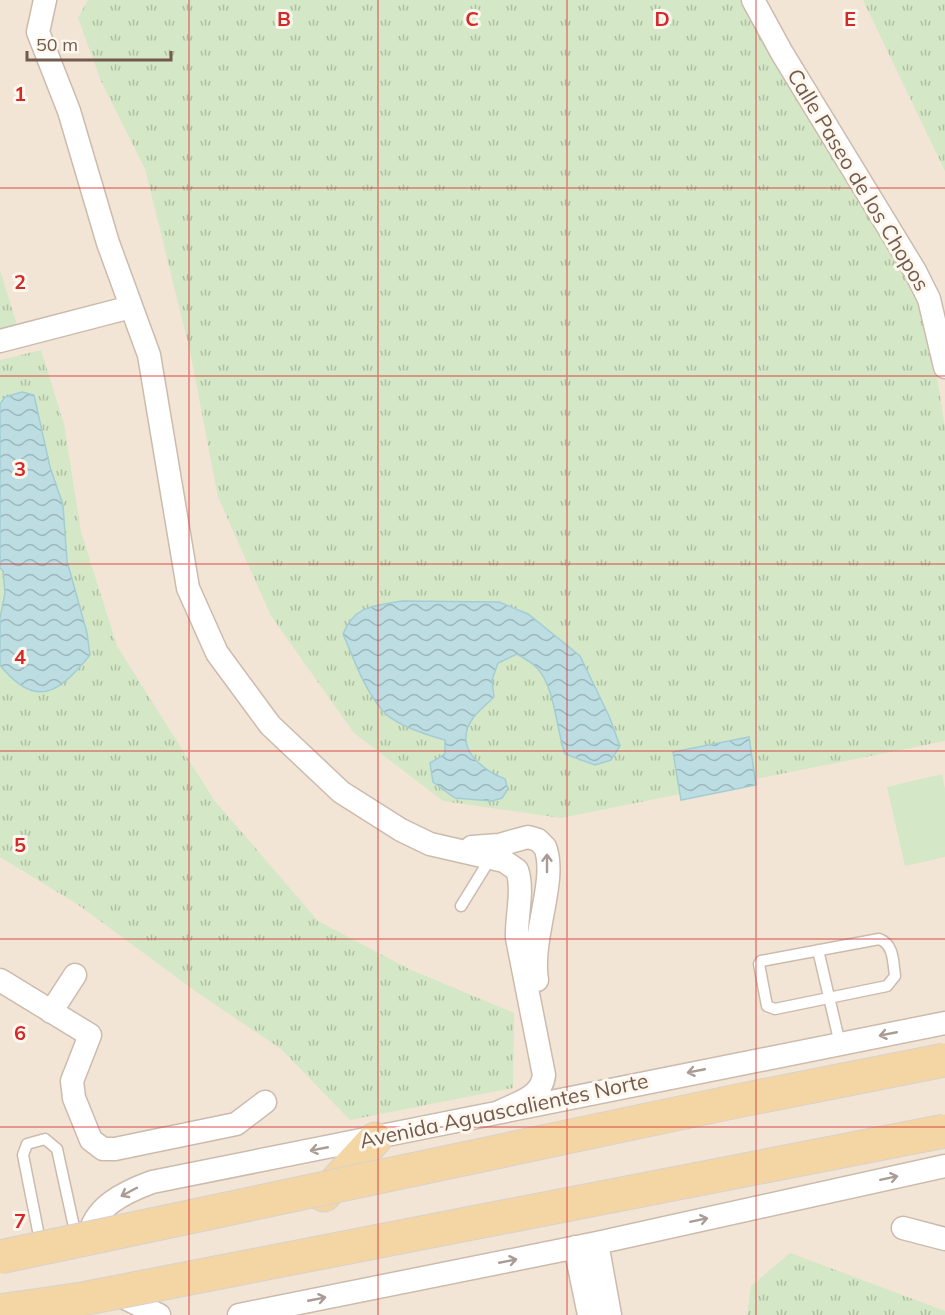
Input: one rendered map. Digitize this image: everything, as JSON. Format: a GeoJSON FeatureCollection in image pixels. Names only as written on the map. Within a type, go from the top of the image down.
{"type":"FeatureCollection","features":[{"type":"Feature","properties":{"kind":"main road"},"geometry":{"type":"LineString","coordinates":[[0,1256],[691,1110],[945,1060]]}},
{"type":"Feature","properties":{"kind":"main road"},"geometry":{"type":"LineString","coordinates":[[0,1256],[41,1246],[324,1195],[945,1065]]}},
{"type":"Feature","properties":{"kind":"main road"},"geometry":{"type":"LineString","coordinates":[[0,1310],[75,1306],[107,1288],[945,1119]]}},
{"type":"Feature","properties":{"kind":"main road"},"geometry":{"type":"LineString","coordinates":[[0,1310],[82,1299],[945,1131]]}},
{"type":"Feature","properties":{"kind":"main road"},"geometry":{"type":"LineString","coordinates":[[324,1195],[375,1139]]}},
{"type":"Feature","properties":{"kind":"street"},"geometry":{"type":"LineString","coordinates":[[45,0],[38,32],[69,111],[108,243],[148,355],[188,588],[218,652],[270,725],[341,792],[401,830],[449,849],[509,863],[519,877],[517,938],[544,1075],[541,1087],[535,1094],[500,1112]]}},
{"type":"Feature","properties":{"kind":"street","name":"Calle Paseo de los Chopos"},"geometry":{"type":"LineString","coordinates":[[753,0],[782,53],[915,272],[929,299],[945,367]]}},
{"type":"Feature","properties":{"kind":"street"},"geometry":{"type":"LineString","coordinates":[[0,341],[131,307]]}},
{"type":"Feature","properties":{"kind":"street"},"geometry":{"type":"LineString","coordinates":[[449,849],[499,845],[528,837],[538,840],[545,847],[547,881],[536,939],[535,960],[554,1072],[559,1081],[567,1086],[577,1087],[634,1078],[656,1079]]}},
{"type":"Feature","properties":{"kind":"street"},"geometry":{"type":"LineString","coordinates":[[51,1012],[75,975]]}},
{"type":"Feature","properties":{"kind":"street"},"geometry":{"type":"LineString","coordinates":[[0,980],[90,1035],[72,1081],[75,1098],[91,1140],[103,1149],[115,1149],[236,1124],[265,1102]]}},
{"type":"Feature","properties":{"kind":"street","name":"Avenida Aguascalientes Norte"},"geometry":{"type":"LineString","coordinates":[[83,1240],[95,1218],[116,1200],[139,1187],[656,1079],[945,1023]]}},
{"type":"Feature","properties":{"kind":"street"},"geometry":{"type":"LineString","coordinates":[[239,1315],[597,1243],[945,1166]]}},
{"type":"Feature","properties":{"kind":"street"},"geometry":{"type":"LineString","coordinates":[[903,1228],[945,1239]]}},
{"type":"Feature","properties":{"kind":"street"},"geometry":{"type":"LineString","coordinates":[[597,1243],[610,1315]]}},
{"type":"Feature","properties":{"kind":"street"},"geometry":{"type":"LineString","coordinates":[[575,1247],[589,1315]]}},
{"type":"Feature","properties":{"kind":"street"},"geometry":{"type":"LineString","coordinates":[[107,1288],[159,1315]]}},
{"type":"Feature","properties":{"kind":"lane"},"geometry":{"type":"LineString","coordinates":[[461,906],[490,859]]}},
{"type":"Feature","properties":{"kind":"lane"},"geometry":{"type":"LineString","coordinates":[[879,939],[886,941],[890,947],[895,976],[887,986],[775,1009],[767,1006],[759,964],[761,961],[818,950],[879,939]]}},
{"type":"Feature","properties":{"kind":"lane"},"geometry":{"type":"LineString","coordinates":[[818,950],[840,1044]]}},
{"type":"Feature","properties":{"kind":"lane"},"geometry":{"type":"LineString","coordinates":[[41,1246],[23,1155],[27,1144],[45,1139],[57,1149],[83,1240]]}},
{"type":"Feature","properties":{"kind":"shaded area"},"geometry":{"type":"Polygon","coordinates":[[[0,0],[945,0],[945,1315],[0,1315],[0,0]]]}},
{"type":"Feature","properties":{"kind":"green space"},"geometry":{"type":"Polygon","coordinates":[[[88,0],[751,0],[925,301],[945,428],[945,741],[561,818],[443,801],[354,733],[271,616],[218,497],[190,351],[145,169],[101,81],[78,18],[88,0]]]}},
{"type":"Feature","properties":{"kind":"green space"},"geometry":{"type":"Polygon","coordinates":[[[863,0],[945,0],[945,171],[863,0]]]}},
{"type":"Feature","properties":{"kind":"green space"},"geometry":{"type":"Polygon","coordinates":[[[0,270],[17,325],[0,330],[0,270]]]}},
{"type":"Feature","properties":{"kind":"green space"},"geometry":{"type":"Polygon","coordinates":[[[41,350],[64,424],[81,532],[117,646],[214,800],[318,921],[409,969],[514,1013],[513,1088],[350,1120],[281,1049],[198,993],[77,904],[0,857],[0,360],[41,350]]]}},
{"type":"Feature","properties":{"kind":"green space"},"geometry":{"type":"Polygon","coordinates":[[[942,774],[945,789],[945,857],[905,866],[887,787],[942,774]]]}},
{"type":"Feature","properties":{"kind":"green space"},"geometry":{"type":"Polygon","coordinates":[[[790,1253],[945,1311],[945,1315],[747,1315],[751,1286],[790,1253]]]}},
{"type":"Feature","properties":{"kind":"water"},"geometry":{"type":"Polygon","coordinates":[[[22,392],[34,395],[50,467],[63,505],[67,561],[87,633],[90,655],[68,679],[57,687],[36,692],[25,688],[13,679],[0,665],[0,618],[5,593],[3,571],[0,568],[0,404],[5,397],[22,392]]]}},
{"type":"Feature","properties":{"kind":"water"},"geometry":{"type":"Polygon","coordinates":[[[402,601],[499,602],[528,614],[580,656],[609,716],[620,746],[611,760],[595,765],[565,754],[548,686],[535,666],[517,654],[498,663],[492,680],[494,697],[473,718],[467,729],[466,738],[472,756],[487,769],[505,779],[508,789],[502,798],[492,801],[455,798],[433,782],[430,763],[445,754],[445,740],[402,725],[382,710],[365,683],[343,634],[353,617],[366,608],[402,601]]]}},
{"type":"Feature","properties":{"kind":"water"},"geometry":{"type":"Polygon","coordinates":[[[749,737],[756,785],[681,800],[673,752],[749,737]]]}}]}
